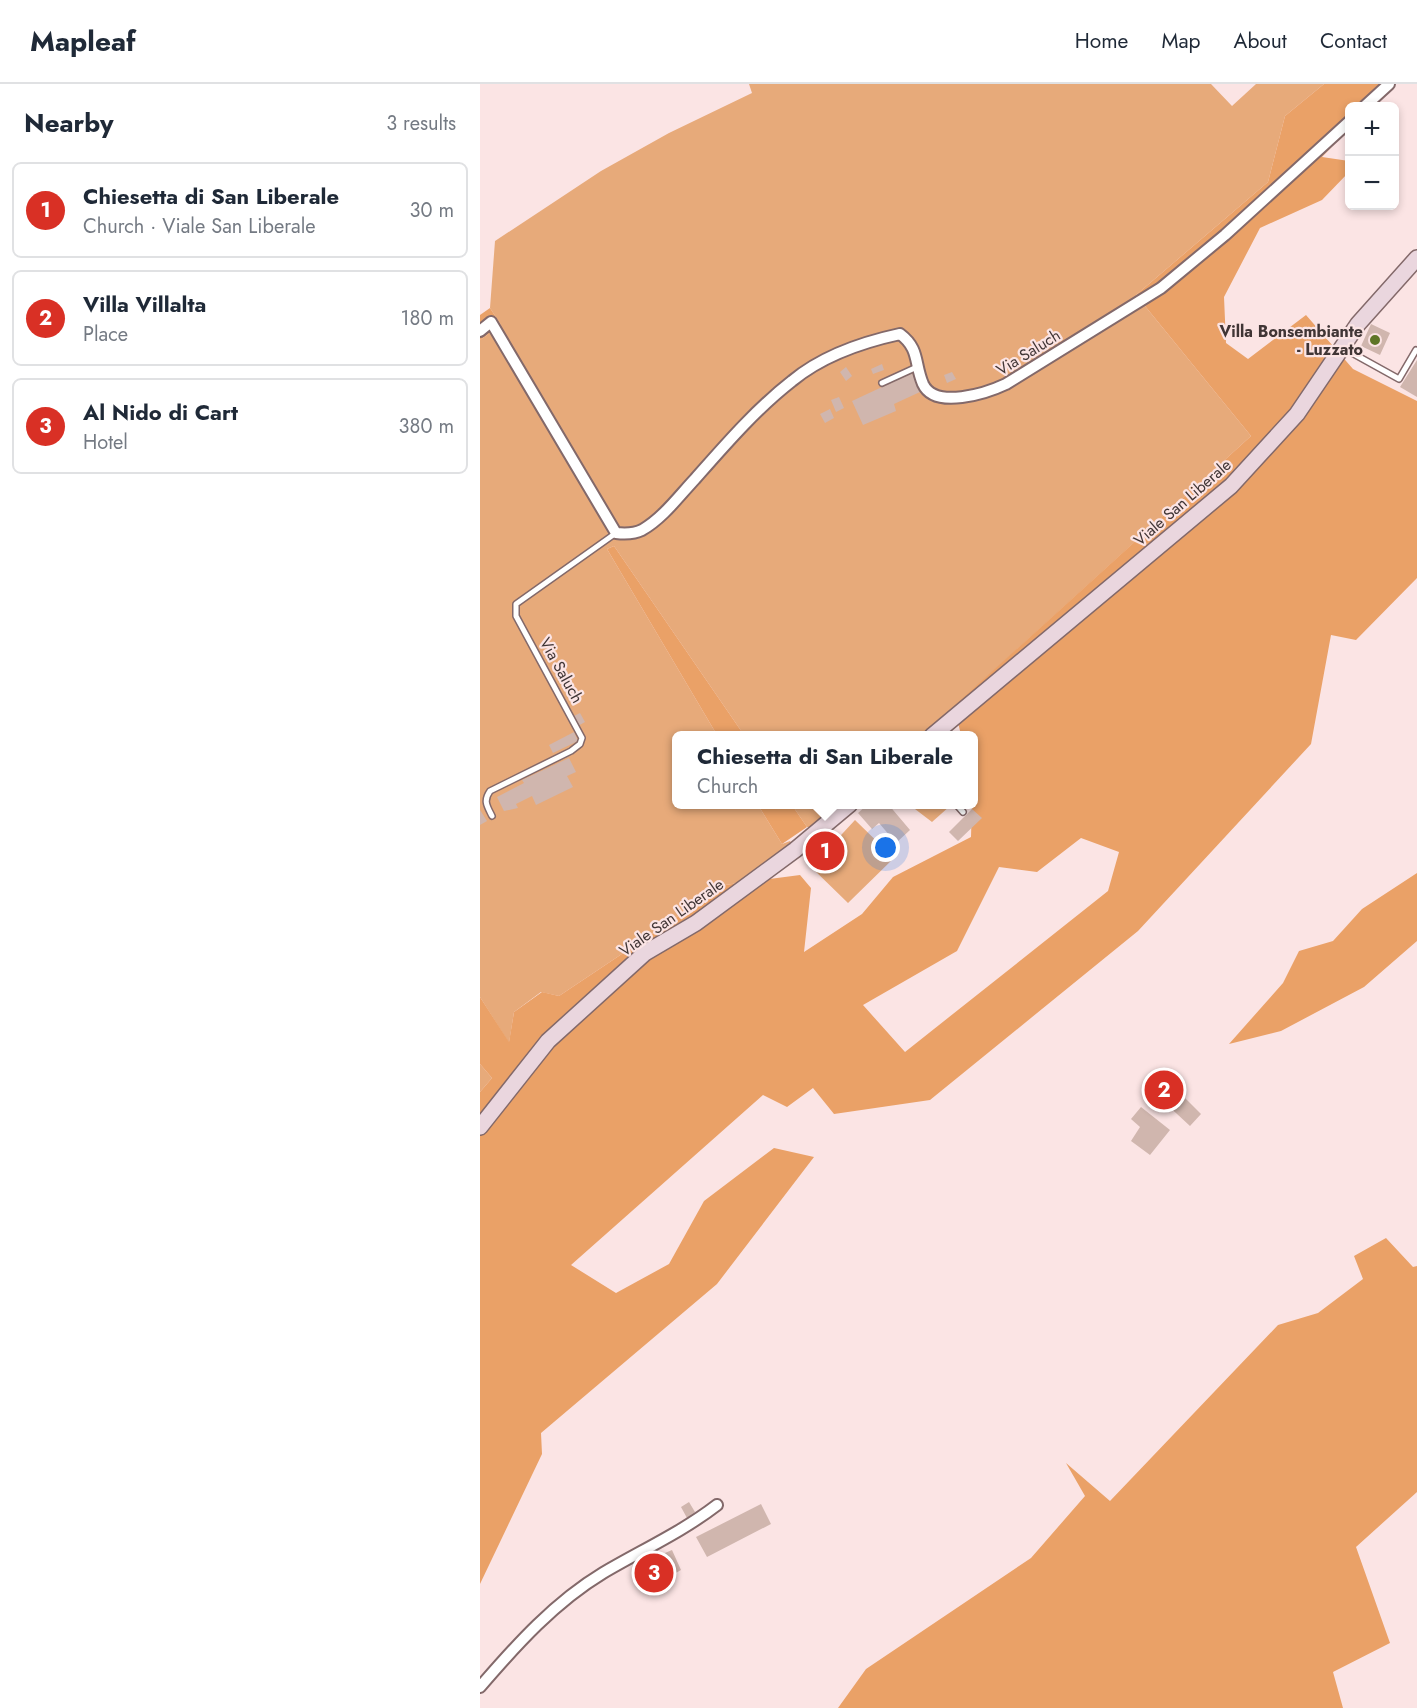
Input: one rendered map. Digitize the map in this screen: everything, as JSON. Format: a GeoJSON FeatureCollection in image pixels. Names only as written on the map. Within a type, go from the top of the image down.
{"type":"FeatureCollection","features":[{"type":"Feature","properties":{"kind":"street"},"geometry":{"type":"LineString","coordinates":[[1369,102],[1389,84]]}},
{"type":"Feature","properties":{"kind":"street","name":"Via Saluch"},"geometry":{"type":"LineString","coordinates":[[616,533],[626,535],[641,530],[659,518],[729,441],[793,380],[837,354],[871,340],[900,334],[913,344],[924,385],[934,395],[949,398],[989,392],[1006,384],[1161,288],[1225,235],[1345,126]]}},
{"type":"Feature","properties":{"kind":"street","name":"Viale San Liberale"},"geometry":{"type":"LineString","coordinates":[[938,731],[1231,486],[1297,414],[1358,324],[1417,258]]}},
{"type":"Feature","properties":{"kind":"street"},"geometry":{"type":"LineString","coordinates":[[480,331],[491,322],[616,533]]}},
{"type":"Feature","properties":{"kind":"street","name":"Viale San Liberale"},"geometry":{"type":"LineString","coordinates":[[480,1127],[548,1041],[645,953],[696,923],[795,850],[844,809]]}},
{"type":"Feature","properties":{"kind":"street"},"geometry":{"type":"LineString","coordinates":[[480,1687],[529,1630],[601,1574],[695,1522],[717,1505]]}},
{"type":"Feature","properties":{"kind":"lane"},"geometry":{"type":"LineString","coordinates":[[1342,348],[1399,379],[1416,350]]}},
{"type":"Feature","properties":{"kind":"lane"},"geometry":{"type":"LineString","coordinates":[[882,383],[919,366]]}},
{"type":"Feature","properties":{"kind":"lane","name":"Via Saluch"},"geometry":{"type":"LineString","coordinates":[[492,816],[486,804],[486,797],[490,791],[572,751],[580,744],[582,738],[516,616],[516,604],[616,533]]}},
{"type":"Feature","properties":{"kind":"shaded area"},"geometry":{"type":"Polygon","coordinates":[[[749,84],[1211,84],[1232,106],[1256,84],[1324,84],[1285,116],[1268,182],[1136,295],[1251,436],[927,731],[741,731],[614,546],[607,549],[715,731],[672,731],[672,809],[760,809],[782,844],[790,841],[795,850],[753,881],[725,885],[559,996],[541,992],[514,1012],[509,1043],[480,997],[480,340],[501,325],[490,308],[495,241],[601,171],[669,133],[752,93],[749,84]]]}},
{"type":"Feature","properties":{"kind":"shaded area"},"geometry":{"type":"Polygon","coordinates":[[[1324,84],[1393,84],[1375,102],[1345,102],[1345,133],[1322,157],[1345,160],[1345,176],[1322,200],[1260,228],[1224,297],[1226,343],[1248,359],[1306,315],[1353,369],[1417,401],[1417,578],[1356,640],[1331,635],[1311,744],[1138,931],[930,1100],[834,1114],[813,1088],[787,1107],[763,1095],[571,1265],[616,1293],[669,1264],[704,1201],[774,1148],[814,1157],[717,1284],[541,1433],[542,1454],[480,1584],[480,1092],[492,1078],[480,1064],[480,997],[509,1042],[514,1012],[542,992],[559,996],[725,885],[800,875],[811,888],[804,952],[862,914],[893,877],[971,837],[972,809],[978,809],[978,731],[960,731],[954,706],[1251,436],[1136,295],[1268,182],[1285,116],[1324,84]],[[1081,838],[1037,872],[999,867],[957,951],[863,1005],[905,1052],[1108,891],[1119,852],[1081,838]]]}},
{"type":"Feature","properties":{"kind":"shaded area"},"geometry":{"type":"Polygon","coordinates":[[[490,308],[501,325],[480,340],[480,315],[490,308]]]}},
{"type":"Feature","properties":{"kind":"shaded area"},"geometry":{"type":"Polygon","coordinates":[[[614,546],[741,731],[715,731],[607,549],[614,546]]]}},
{"type":"Feature","properties":{"kind":"shaded area"},"geometry":{"type":"Polygon","coordinates":[[[760,809],[795,809],[807,827],[782,844],[760,809]]]}},
{"type":"Feature","properties":{"kind":"shaded area"},"geometry":{"type":"Polygon","coordinates":[[[795,809],[842,809],[821,828],[807,827],[795,809]]]}},
{"type":"Feature","properties":{"kind":"shaded area"},"geometry":{"type":"Polygon","coordinates":[[[915,809],[947,809],[932,822],[915,809]]]}},
{"type":"Feature","properties":{"kind":"shaded area"},"geometry":{"type":"Polygon","coordinates":[[[855,820],[894,858],[848,903],[810,866],[821,856],[825,861],[830,847],[855,820]]]}},
{"type":"Feature","properties":{"kind":"shaded area"},"geometry":{"type":"Polygon","coordinates":[[[1417,873],[1417,941],[1364,987],[1281,1031],[1229,1044],[1283,983],[1299,951],[1333,941],[1362,909],[1417,873]]]}},
{"type":"Feature","properties":{"kind":"shaded area"},"geometry":{"type":"Polygon","coordinates":[[[480,1064],[492,1078],[480,1092],[480,1064]]]}},
{"type":"Feature","properties":{"kind":"shaded area"},"geometry":{"type":"Polygon","coordinates":[[[1386,1238],[1413,1267],[1417,1266],[1417,1492],[1356,1547],[1390,1643],[1333,1672],[1343,1708],[838,1708],[866,1669],[1031,1558],[1085,1496],[1066,1463],[1110,1501],[1278,1325],[1318,1313],[1363,1279],[1354,1256],[1386,1238]]]}},
{"type":"Feature","properties":{"kind":"building","name":"Villa Bonsembiante - Luzzato"},"geometry":{"type":"Polygon","coordinates":[[[1371,324],[1390,333],[1380,355],[1361,346],[1371,324]]]}},
{"type":"Feature","properties":{"kind":"building"},"geometry":{"type":"Polygon","coordinates":[[[1417,360],[1417,397],[1400,387],[1417,360]]]}},
{"type":"Feature","properties":{"kind":"building"},"geometry":{"type":"Polygon","coordinates":[[[882,364],[884,370],[873,374],[871,369],[882,364]]]}},
{"type":"Feature","properties":{"kind":"building"},"geometry":{"type":"Polygon","coordinates":[[[846,367],[852,376],[846,381],[840,372],[846,367]]]}},
{"type":"Feature","properties":{"kind":"building"},"geometry":{"type":"Polygon","coordinates":[[[952,372],[956,379],[947,383],[944,375],[952,372]]]}},
{"type":"Feature","properties":{"kind":"building"},"geometry":{"type":"Polygon","coordinates":[[[912,373],[920,392],[894,404],[896,411],[863,425],[852,401],[912,373]]]}},
{"type":"Feature","properties":{"kind":"building"},"geometry":{"type":"Polygon","coordinates":[[[839,397],[844,408],[836,412],[831,400],[839,397]]]}},
{"type":"Feature","properties":{"kind":"building"},"geometry":{"type":"Polygon","coordinates":[[[830,409],[834,418],[825,423],[820,414],[830,409]]]}},
{"type":"Feature","properties":{"kind":"building"},"geometry":{"type":"Polygon","coordinates":[[[580,713],[585,722],[578,726],[572,717],[580,713]]]}},
{"type":"Feature","properties":{"kind":"building"},"geometry":{"type":"Polygon","coordinates":[[[574,732],[578,741],[553,753],[549,745],[574,732]]]}},
{"type":"Feature","properties":{"kind":"building"},"geometry":{"type":"Polygon","coordinates":[[[569,758],[576,772],[567,776],[573,787],[536,805],[532,796],[516,804],[518,808],[504,811],[497,797],[524,783],[522,780],[569,758]]]}},
{"type":"Feature","properties":{"kind":"building"},"geometry":{"type":"Polygon","coordinates":[[[862,809],[892,809],[910,830],[896,843],[879,823],[872,829],[858,813],[862,809]]]}},
{"type":"Feature","properties":{"kind":"building"},"geometry":{"type":"Polygon","coordinates":[[[972,809],[982,818],[958,841],[949,832],[972,809]]]}},
{"type":"Feature","properties":{"kind":"building"},"geometry":{"type":"Polygon","coordinates":[[[480,810],[487,821],[480,825],[480,810]]]}},
{"type":"Feature","properties":{"kind":"building"},"geometry":{"type":"Polygon","coordinates":[[[825,841],[835,853],[825,861],[815,849],[825,841]]]}},
{"type":"Feature","properties":{"kind":"building"},"geometry":{"type":"Polygon","coordinates":[[[1163,1076],[1201,1114],[1190,1126],[1150,1089],[1163,1076]]]}},
{"type":"Feature","properties":{"kind":"building"},"geometry":{"type":"Polygon","coordinates":[[[1141,1107],[1170,1130],[1150,1155],[1131,1141],[1140,1127],[1131,1119],[1141,1107]]]}},
{"type":"Feature","properties":{"kind":"building"},"geometry":{"type":"Polygon","coordinates":[[[689,1502],[695,1512],[687,1518],[681,1507],[689,1502]]]}},
{"type":"Feature","properties":{"kind":"building"},"geometry":{"type":"Polygon","coordinates":[[[761,1504],[771,1524],[707,1557],[696,1537],[761,1504]]]}},
{"type":"Feature","properties":{"kind":"building"},"geometry":{"type":"Polygon","coordinates":[[[672,1550],[681,1570],[674,1574],[665,1553],[672,1550]]]}},
{"type":"Feature","properties":{"kind":"place","name":"Villa Bonsembiante - Luzzato"},"geometry":{"type":"Point","coordinates":[1375,340]}},
{"type":"Feature","properties":{"kind":"place","name":"Chiesetta di San Liberale"},"geometry":{"type":"Point","coordinates":[825,851]}},
{"type":"Feature","properties":{"kind":"place","name":"Villa Villalta"},"geometry":{"type":"Point","coordinates":[1164,1090]}},
{"type":"Feature","properties":{"kind":"place","name":"Al Nido di Cart"},"geometry":{"type":"Point","coordinates":[654,1573]}}]}
